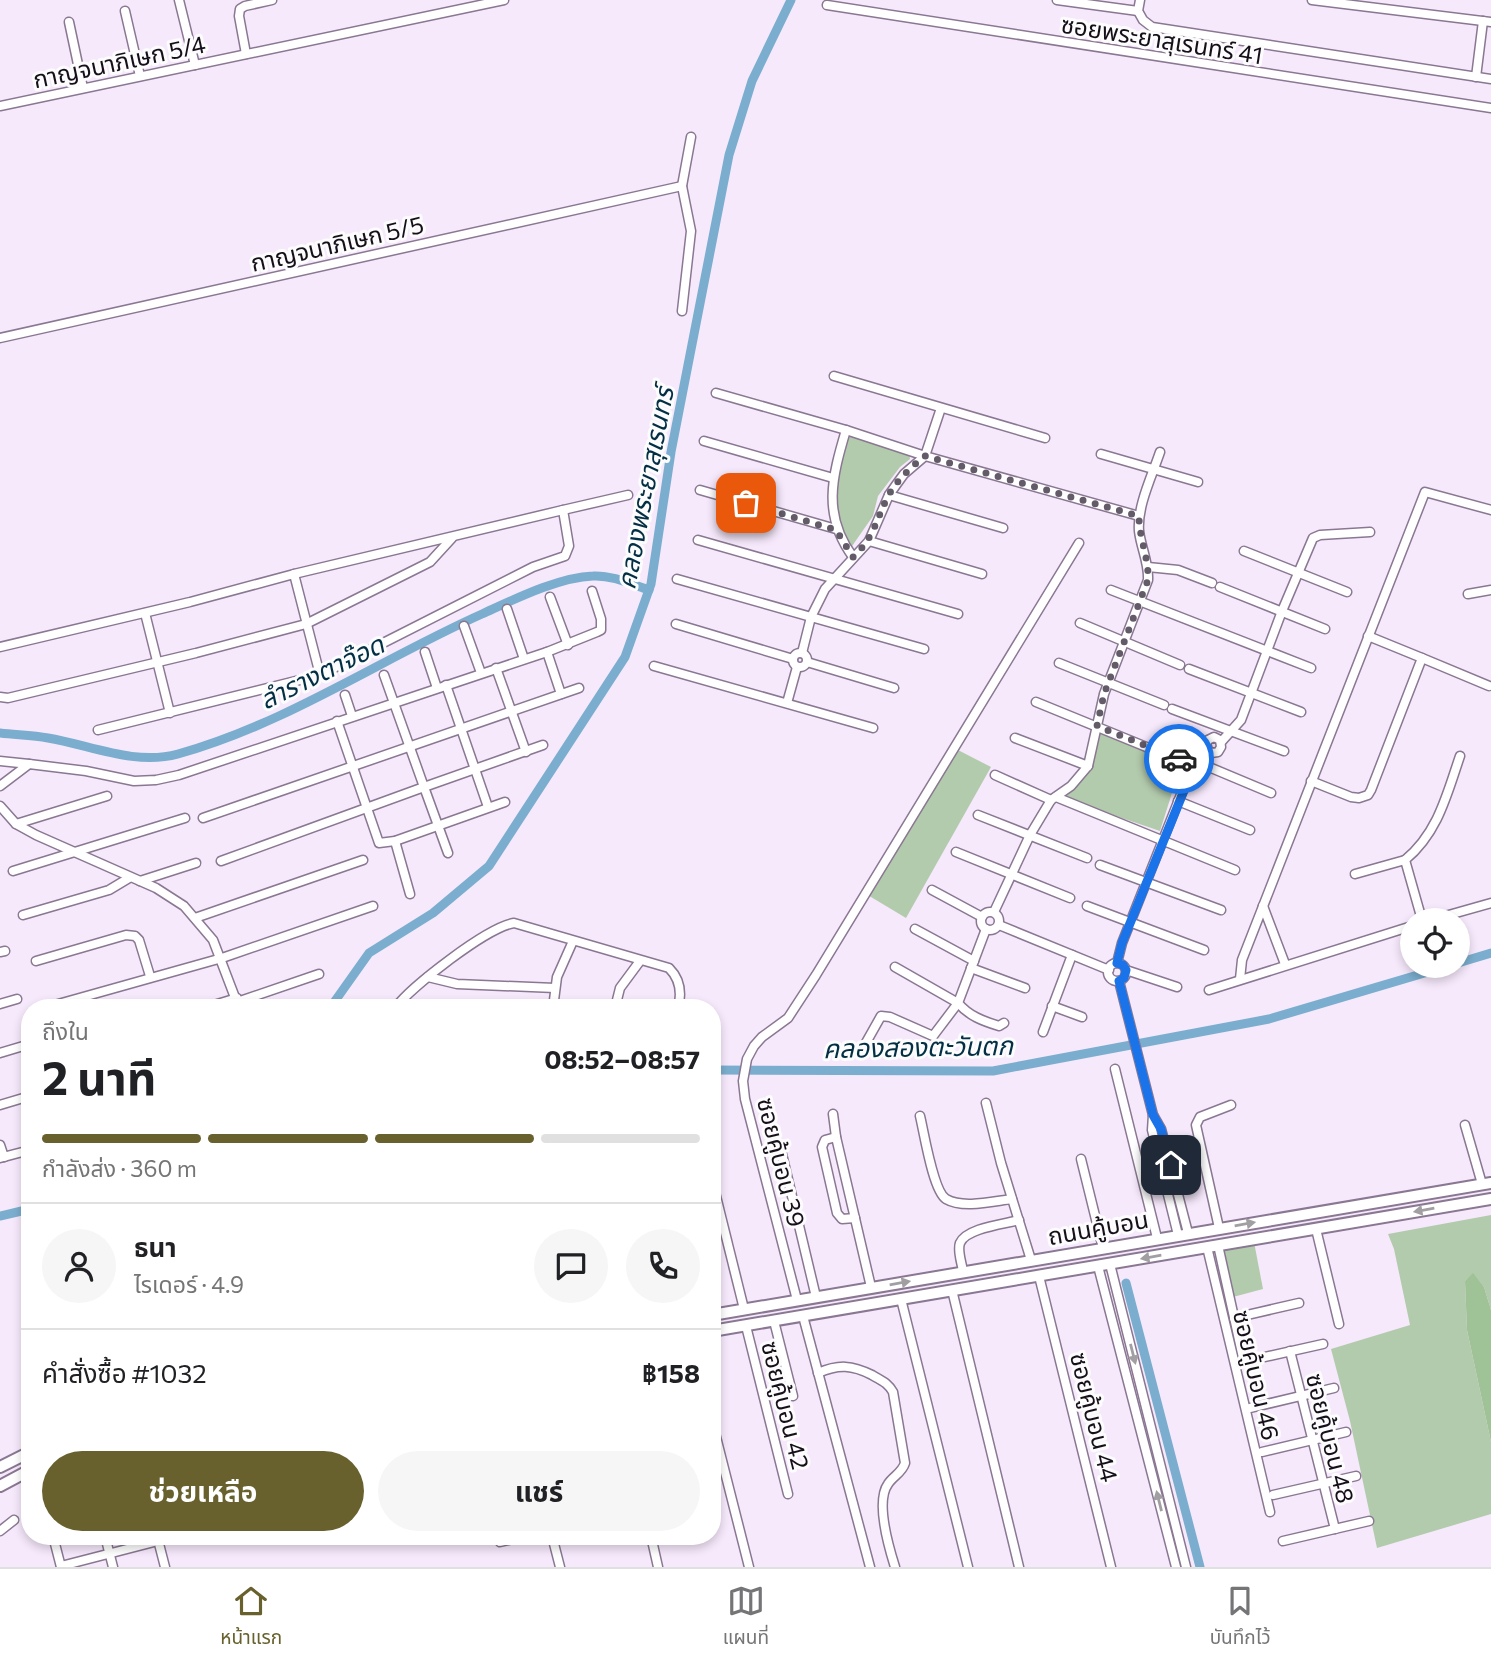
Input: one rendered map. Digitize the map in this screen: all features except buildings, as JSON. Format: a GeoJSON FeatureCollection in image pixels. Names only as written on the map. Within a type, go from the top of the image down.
{"type":"FeatureCollection","features":[{"type":"Feature","properties":{"kind":"main road","name":"ถนนคู้บอน"},"geometry":{"type":"LineString","coordinates":[[721,1313],[1486,1183]]}},
{"type":"Feature","properties":{"kind":"main road","name":"ถนนคู้บอน"},"geometry":{"type":"LineString","coordinates":[[721,1330],[1491,1199]]}},
{"type":"Feature","properties":{"kind":"main road"},"geometry":{"type":"LineString","coordinates":[[0,1467],[21,1456]]}},
{"type":"Feature","properties":{"kind":"main road"},"geometry":{"type":"LineString","coordinates":[[0,1486],[21,1475]]}},
{"type":"Feature","properties":{"kind":"street"},"geometry":{"type":"LineString","coordinates":[[179,0],[195,65]]}},
{"type":"Feature","properties":{"kind":"street"},"geometry":{"type":"LineString","coordinates":[[246,54],[240,9],[272,0]]}},
{"type":"Feature","properties":{"kind":"street","name":"กาญจนาภิเษก 5/4"},"geometry":{"type":"LineString","coordinates":[[0,106],[504,0]]}},
{"type":"Feature","properties":{"kind":"street"},"geometry":{"type":"LineString","coordinates":[[1057,0],[1138,11]]}},
{"type":"Feature","properties":{"kind":"street"},"geometry":{"type":"LineString","coordinates":[[1140,0],[1138,11],[1143,20],[1152,27],[1491,79]]}},
{"type":"Feature","properties":{"kind":"street"},"geometry":{"type":"LineString","coordinates":[[1312,0],[1487,22],[1476,77]]}},
{"type":"Feature","properties":{"kind":"street","name":"ซอยพระยาสุเรนทร์ 41"},"geometry":{"type":"LineString","coordinates":[[827,5],[1491,108]]}},
{"type":"Feature","properties":{"kind":"street"},"geometry":{"type":"LineString","coordinates":[[125,10],[141,76]]}},
{"type":"Feature","properties":{"kind":"street"},"geometry":{"type":"LineString","coordinates":[[69,22],[83,88]]}},
{"type":"Feature","properties":{"kind":"street"},"geometry":{"type":"LineString","coordinates":[[682,312],[691,232],[682,186],[691,138]]}},
{"type":"Feature","properties":{"kind":"street","name":"กาญจนาภิเษก 5/5"},"geometry":{"type":"LineString","coordinates":[[0,338],[682,186]]}},
{"type":"Feature","properties":{"kind":"street"},"geometry":{"type":"LineString","coordinates":[[834,376],[1045,438]]}},
{"type":"Feature","properties":{"kind":"street"},"geometry":{"type":"LineString","coordinates":[[716,393],[925,456],[1139,516]]}},
{"type":"Feature","properties":{"kind":"street"},"geometry":{"type":"LineString","coordinates":[[802,653],[811,617],[825,589],[869,541],[888,495],[904,474],[925,456],[941,408]]}},
{"type":"Feature","properties":{"kind":"street"},"geometry":{"type":"LineString","coordinates":[[846,430],[833,478],[833,507],[836,530],[853,557]]}},
{"type":"Feature","properties":{"kind":"street"},"geometry":{"type":"LineString","coordinates":[[704,441],[833,478]]}},
{"type":"Feature","properties":{"kind":"street"},"geometry":{"type":"LineString","coordinates":[[994,912],[1030,835],[1054,799],[1071,786],[1088,766],[1109,682],[1148,580],[1148,567],[1140,539],[1139,516],[1160,452]]}},
{"type":"Feature","properties":{"kind":"street"},"geometry":{"type":"LineString","coordinates":[[1101,454],[1198,482]]}},
{"type":"Feature","properties":{"kind":"street"},"geometry":{"type":"LineString","coordinates":[[700,490],[836,530]]}},
{"type":"Feature","properties":{"kind":"street"},"geometry":{"type":"LineString","coordinates":[[1240,979],[1242,960],[1425,492],[1491,509]]}},
{"type":"Feature","properties":{"kind":"street"},"geometry":{"type":"LineString","coordinates":[[0,646],[628,495]]}},
{"type":"Feature","properties":{"kind":"street"},"geometry":{"type":"LineString","coordinates":[[888,495],[1003,528]]}},
{"type":"Feature","properties":{"kind":"street"},"geometry":{"type":"LineString","coordinates":[[98,730],[320,675],[533,567],[565,556],[569,546],[563,510]]}},
{"type":"Feature","properties":{"kind":"street"},"geometry":{"type":"LineString","coordinates":[[1109,970],[1117,963],[1130,922],[1195,764],[1208,750],[1206,744],[1210,738],[1221,742],[1241,720],[1311,542],[1316,536],[1370,531]]}},
{"type":"Feature","properties":{"kind":"street"},"geometry":{"type":"LineString","coordinates":[[0,697],[8,698],[306,624],[430,562],[452,538]]}},
{"type":"Feature","properties":{"kind":"street"},"geometry":{"type":"LineString","coordinates":[[698,540],[958,614]]}},
{"type":"Feature","properties":{"kind":"street"},"geometry":{"type":"LineString","coordinates":[[869,541],[982,574]]}},
{"type":"Feature","properties":{"kind":"street","name":"ซอยคู้บอน 39"},"geometry":{"type":"LineString","coordinates":[[797,1300],[745,1099],[743,1081],[747,1059],[762,1037],[788,1018],[816,975],[1079,543]]}},
{"type":"Feature","properties":{"kind":"street"},"geometry":{"type":"LineString","coordinates":[[1244,551],[1347,592]]}},
{"type":"Feature","properties":{"kind":"street"},"geometry":{"type":"LineString","coordinates":[[1148,567],[1178,570],[1325,629]]}},
{"type":"Feature","properties":{"kind":"street"},"geometry":{"type":"LineString","coordinates":[[294,574],[320,675]]}},
{"type":"Feature","properties":{"kind":"street"},"geometry":{"type":"LineString","coordinates":[[677,579],[923,649]]}},
{"type":"Feature","properties":{"kind":"street"},"geometry":{"type":"LineString","coordinates":[[1111,590],[1311,668]]}},
{"type":"Feature","properties":{"kind":"street"},"geometry":{"type":"LineString","coordinates":[[1468,594],[1491,590]]}},
{"type":"Feature","properties":{"kind":"street"},"geometry":{"type":"LineString","coordinates":[[0,761],[86,771],[119,779],[156,780],[205,768],[393,702],[568,645],[601,630],[601,619],[592,591]]}},
{"type":"Feature","properties":{"kind":"street"},"geometry":{"type":"LineString","coordinates":[[550,597],[568,645]]}},
{"type":"Feature","properties":{"kind":"street"},"geometry":{"type":"LineString","coordinates":[[507,609],[524,659]]}},
{"type":"Feature","properties":{"kind":"street"},"geometry":{"type":"LineString","coordinates":[[145,613],[170,713]]}},
{"type":"Feature","properties":{"kind":"street"},"geometry":{"type":"LineString","coordinates":[[1080,623],[1180,665]]}},
{"type":"Feature","properties":{"kind":"street"},"geometry":{"type":"LineString","coordinates":[[676,624],[795,663],[805,666],[807,656],[796,654],[795,663],[787,703]]}},
{"type":"Feature","properties":{"kind":"street"},"geometry":{"type":"LineString","coordinates":[[464,626],[481,673]]}},
{"type":"Feature","properties":{"kind":"street"},"geometry":{"type":"LineString","coordinates":[[1368,636],[1489,685]]}},
{"type":"Feature","properties":{"kind":"street"},"geometry":{"type":"LineString","coordinates":[[425,652],[460,729],[488,807]]}},
{"type":"Feature","properties":{"kind":"street"},"geometry":{"type":"LineString","coordinates":[[547,652],[561,694]]}},
{"type":"Feature","properties":{"kind":"street"},"geometry":{"type":"LineString","coordinates":[[1311,781],[1351,797],[1368,795],[1422,659]]}},
{"type":"Feature","properties":{"kind":"street"},"geometry":{"type":"LineString","coordinates":[[807,662],[894,688]]}},
{"type":"Feature","properties":{"kind":"street"},"geometry":{"type":"LineString","coordinates":[[1059,663],[1284,751]]}},
{"type":"Feature","properties":{"kind":"street"},"geometry":{"type":"LineString","coordinates":[[654,666],[873,728]]}},
{"type":"Feature","properties":{"kind":"street"},"geometry":{"type":"LineString","coordinates":[[496,668],[526,752]]}},
{"type":"Feature","properties":{"kind":"street"},"geometry":{"type":"LineString","coordinates":[[1189,669],[1301,712]]}},
{"type":"Feature","properties":{"kind":"street"},"geometry":{"type":"LineString","coordinates":[[384,675],[448,853]]}},
{"type":"Feature","properties":{"kind":"street"},"geometry":{"type":"LineString","coordinates":[[203,818],[579,688]]}},
{"type":"Feature","properties":{"kind":"street"},"geometry":{"type":"LineString","coordinates":[[345,695],[352,716]]}},
{"type":"Feature","properties":{"kind":"street"},"geometry":{"type":"LineString","coordinates":[[1036,702],[1271,793]]}},
{"type":"Feature","properties":{"kind":"street"},"geometry":{"type":"LineString","coordinates":[[337,721],[379,843],[395,841],[505,802]]}},
{"type":"Feature","properties":{"kind":"street"},"geometry":{"type":"LineString","coordinates":[[1015,738],[1088,766]]}},
{"type":"Feature","properties":{"kind":"street"},"geometry":{"type":"LineString","coordinates":[[220,861],[543,746]]}},
{"type":"Feature","properties":{"kind":"street"},"geometry":{"type":"LineString","coordinates":[[1355,874],[1405,859],[1416,850],[1435,824],[1460,756]]}},
{"type":"Feature","properties":{"kind":"street"},"geometry":{"type":"LineString","coordinates":[[0,786],[29,764]]}},
{"type":"Feature","properties":{"kind":"street"},"geometry":{"type":"LineString","coordinates":[[995,775],[1235,870]]}},
{"type":"Feature","properties":{"kind":"street"},"geometry":{"type":"LineString","coordinates":[[16,824],[107,796]]}},
{"type":"Feature","properties":{"kind":"street"},"geometry":{"type":"LineString","coordinates":[[1178,801],[1250,830]]}},
{"type":"Feature","properties":{"kind":"street"},"geometry":{"type":"LineString","coordinates":[[0,806],[16,824],[36,835],[139,881],[184,906],[213,940],[237,999]]}},
{"type":"Feature","properties":{"kind":"street"},"geometry":{"type":"LineString","coordinates":[[978,815],[1087,858]]}},
{"type":"Feature","properties":{"kind":"street"},"geometry":{"type":"LineString","coordinates":[[13,871],[185,818]]}},
{"type":"Feature","properties":{"kind":"street"},"geometry":{"type":"LineString","coordinates":[[395,841],[410,894]]}},
{"type":"Feature","properties":{"kind":"street"},"geometry":{"type":"LineString","coordinates":[[956,852],[1070,898]]}},
{"type":"Feature","properties":{"kind":"street"},"geometry":{"type":"LineString","coordinates":[[1405,859],[1419,908]]}},
{"type":"Feature","properties":{"kind":"street"},"geometry":{"type":"LineString","coordinates":[[195,918],[363,860]]}},
{"type":"Feature","properties":{"kind":"street"},"geometry":{"type":"LineString","coordinates":[[139,881],[197,863]]}},
{"type":"Feature","properties":{"kind":"street"},"geometry":{"type":"LineString","coordinates":[[1100,865],[1221,910]]}},
{"type":"Feature","properties":{"kind":"street"},"geometry":{"type":"LineString","coordinates":[[23,915],[109,890],[129,878]]}},
{"type":"Feature","properties":{"kind":"street"},"geometry":{"type":"LineString","coordinates":[[932,890],[982,916]]}},
{"type":"Feature","properties":{"kind":"street"},"geometry":{"type":"LineString","coordinates":[[1470,909],[1491,903]]}},
{"type":"Feature","properties":{"kind":"street"},"geometry":{"type":"LineString","coordinates":[[74,999],[222,958],[373,906]]}},
{"type":"Feature","properties":{"kind":"street"},"geometry":{"type":"LineString","coordinates":[[1087,906],[1204,950]]}},
{"type":"Feature","properties":{"kind":"street"},"geometry":{"type":"LineString","coordinates":[[1263,906],[1285,964]]}},
{"type":"Feature","properties":{"kind":"street"},"geometry":{"type":"LineString","coordinates":[[994,912],[987,912],[982,916],[981,924],[986,929],[993,930],[999,925]]}},
{"type":"Feature","properties":{"kind":"street"},"geometry":{"type":"LineString","coordinates":[[994,912],[999,918],[999,925]]}},
{"type":"Feature","properties":{"kind":"street"},"geometry":{"type":"LineString","coordinates":[[403,999],[412,989],[478,940],[504,925],[523,925],[640,961],[663,964],[676,975],[679,999]]}},
{"type":"Feature","properties":{"kind":"street"},"geometry":{"type":"LineString","coordinates":[[999,925],[1109,970]]}},
{"type":"Feature","properties":{"kind":"street"},"geometry":{"type":"LineString","coordinates":[[915,929],[972,965],[1025,988]]}},
{"type":"Feature","properties":{"kind":"street"},"geometry":{"type":"LineString","coordinates":[[863,1048],[881,1016],[890,1017],[933,1036],[958,1003],[986,929]]}},
{"type":"Feature","properties":{"kind":"street"},"geometry":{"type":"LineString","coordinates":[[1209,990],[1400,930]]}},
{"type":"Feature","properties":{"kind":"street"},"geometry":{"type":"LineString","coordinates":[[36,961],[126,935],[135,936],[139,940],[150,976]]}},
{"type":"Feature","properties":{"kind":"street"},"geometry":{"type":"LineString","coordinates":[[554,999],[561,968],[573,941]]}},
{"type":"Feature","properties":{"kind":"street"},"geometry":{"type":"LineString","coordinates":[[1043,1032],[1072,955]]}},
{"type":"Feature","properties":{"kind":"street"},"geometry":{"type":"LineString","coordinates":[[617,999],[620,988],[640,961]]}},
{"type":"Feature","properties":{"kind":"street"},"geometry":{"type":"LineString","coordinates":[[1117,963],[1123,965],[1126,970],[1177,987]]}},
{"type":"Feature","properties":{"kind":"street"},"geometry":{"type":"LineString","coordinates":[[895,967],[958,1003],[967,1013],[999,1026],[1004,1023]]}},
{"type":"Feature","properties":{"kind":"street"},"geometry":{"type":"LineString","coordinates":[[1109,970],[1112,980],[1119,981],[1124,978],[1126,970]]}},
{"type":"Feature","properties":{"kind":"street"},"geometry":{"type":"LineString","coordinates":[[249,999],[319,974]]}},
{"type":"Feature","properties":{"kind":"street"},"geometry":{"type":"LineString","coordinates":[[428,977],[457,984],[555,988]]}},
{"type":"Feature","properties":{"kind":"street"},"geometry":{"type":"LineString","coordinates":[[1119,981],[1153,1115],[1152,1130],[1183,1234]]}},
{"type":"Feature","properties":{"kind":"street"},"geometry":{"type":"LineString","coordinates":[[0,1004],[18,999]]}},
{"type":"Feature","properties":{"kind":"street"},"geometry":{"type":"LineString","coordinates":[[1052,1006],[1082,1017]]}},
{"type":"Feature","properties":{"kind":"street"},"geometry":{"type":"LineString","coordinates":[[0,1053],[21,1047]]}},
{"type":"Feature","properties":{"kind":"street"},"geometry":{"type":"LineString","coordinates":[[1115,1069],[1157,1238]]}},
{"type":"Feature","properties":{"kind":"street"},"geometry":{"type":"LineString","coordinates":[[0,1105],[21,1099]]}},
{"type":"Feature","properties":{"kind":"street"},"geometry":{"type":"LineString","coordinates":[[986,1103],[1031,1260]]}},
{"type":"Feature","properties":{"kind":"street"},"geometry":{"type":"LineString","coordinates":[[1219,1228],[1196,1125],[1200,1117],[1231,1105]]}},
{"type":"Feature","properties":{"kind":"street"},"geometry":{"type":"LineString","coordinates":[[833,1114],[871,1287]]}},
{"type":"Feature","properties":{"kind":"street"},"geometry":{"type":"LineString","coordinates":[[920,1115],[937,1187],[945,1198],[968,1203],[1012,1199]]}},
{"type":"Feature","properties":{"kind":"street"},"geometry":{"type":"LineString","coordinates":[[1465,1125],[1486,1183]]}},
{"type":"Feature","properties":{"kind":"street"},"geometry":{"type":"LineString","coordinates":[[836,1137],[825,1140],[822,1147],[837,1213],[842,1219],[855,1218]]}},
{"type":"Feature","properties":{"kind":"street"},"geometry":{"type":"LineString","coordinates":[[0,1145],[2,1158],[21,1153]]}},
{"type":"Feature","properties":{"kind":"street"},"geometry":{"type":"LineString","coordinates":[[781,1150],[816,1297]]}},
{"type":"Feature","properties":{"kind":"street"},"geometry":{"type":"LineString","coordinates":[[1081,1159],[1103,1248]]}},
{"type":"Feature","properties":{"kind":"street"},"geometry":{"type":"LineString","coordinates":[[721,1217],[744,1309]]}},
{"type":"Feature","properties":{"kind":"street"},"geometry":{"type":"LineString","coordinates":[[963,1272],[960,1247],[964,1237],[969,1233],[1019,1220]]}},
{"type":"Feature","properties":{"kind":"street"},"geometry":{"type":"LineString","coordinates":[[1316,1229],[1339,1324]]}},
{"type":"Feature","properties":{"kind":"street","name":"ซอยคู้บอน 48"},"geometry":{"type":"LineString","coordinates":[[1212,1246],[1245,1359],[1290,1352],[1335,1529]]}},
{"type":"Feature","properties":{"kind":"street","name":"ซอยคู้บอน 46"},"geometry":{"type":"LineString","coordinates":[[1212,1246],[1270,1512]]}},
{"type":"Feature","properties":{"kind":"street"},"geometry":{"type":"LineString","coordinates":[[1110,1264],[1186,1567]]}},
{"type":"Feature","properties":{"kind":"street"},"geometry":{"type":"LineString","coordinates":[[1098,1266],[1176,1567]]}},
{"type":"Feature","properties":{"kind":"street","name":"ซอยคู้บอน 44"},"geometry":{"type":"LineString","coordinates":[[1039,1276],[1111,1567]]}},
{"type":"Feature","properties":{"kind":"street"},"geometry":{"type":"LineString","coordinates":[[952,1290],[1019,1567]]}},
{"type":"Feature","properties":{"kind":"street"},"geometry":{"type":"LineString","coordinates":[[901,1299],[968,1567]]}},
{"type":"Feature","properties":{"kind":"street"},"geometry":{"type":"LineString","coordinates":[[1234,1318],[1298,1303]]}},
{"type":"Feature","properties":{"kind":"street"},"geometry":{"type":"LineString","coordinates":[[803,1316],[870,1567]]}},
{"type":"Feature","properties":{"kind":"street"},"geometry":{"type":"LineString","coordinates":[[774,1321],[793,1396]]}},
{"type":"Feature","properties":{"kind":"street","name":"ซอยคู้บอน 42"},"geometry":{"type":"LineString","coordinates":[[746,1326],[788,1494]]}},
{"type":"Feature","properties":{"kind":"street"},"geometry":{"type":"LineString","coordinates":[[1290,1352],[1323,1344]]}},
{"type":"Feature","properties":{"kind":"street"},"geometry":{"type":"LineString","coordinates":[[818,1373],[841,1366],[860,1369],[888,1383],[893,1392],[905,1463],[904,1469],[888,1484],[884,1493],[884,1529],[895,1567]]}},
{"type":"Feature","properties":{"kind":"street"},"geometry":{"type":"LineString","coordinates":[[1250,1408],[1334,1388]]}},
{"type":"Feature","properties":{"kind":"street"},"geometry":{"type":"LineString","coordinates":[[1262,1452],[1346,1432]]}},
{"type":"Feature","properties":{"kind":"street"},"geometry":{"type":"LineString","coordinates":[[721,1457],[749,1567]]}},
{"type":"Feature","properties":{"kind":"street"},"geometry":{"type":"LineString","coordinates":[[1273,1495],[1356,1476]]}},
{"type":"Feature","properties":{"kind":"street"},"geometry":{"type":"LineString","coordinates":[[0,1531],[14,1520]]}},
{"type":"Feature","properties":{"kind":"street"},"geometry":{"type":"LineString","coordinates":[[1283,1541],[1369,1521]]}},
{"type":"Feature","properties":{"kind":"street"},"geometry":{"type":"LineString","coordinates":[[55,1545],[61,1567],[138,1545]]}},
{"type":"Feature","properties":{"kind":"street"},"geometry":{"type":"LineString","coordinates":[[107,1545],[113,1567]]}},
{"type":"Feature","properties":{"kind":"street"},"geometry":{"type":"LineString","coordinates":[[159,1545],[165,1567]]}},
{"type":"Feature","properties":{"kind":"street"},"geometry":{"type":"LineString","coordinates":[[554,1545],[560,1567]]}},
{"type":"Feature","properties":{"kind":"street"},"geometry":{"type":"LineString","coordinates":[[653,1545],[658,1567]]}},
{"type":"Feature","properties":{"kind":"green space"},"geometry":{"type":"Polygon","coordinates":[[[850,432],[909,452],[910,459],[900,467],[878,496],[873,516],[850,549],[839,530],[836,478],[850,432]]]}},
{"type":"Feature","properties":{"kind":"green space"},"geometry":{"type":"Polygon","coordinates":[[[1100,725],[1183,758],[1160,831],[1063,798],[1093,767],[1100,725]]]}},
{"type":"Feature","properties":{"kind":"green space"},"geometry":{"type":"Polygon","coordinates":[[[958,750],[991,767],[906,918],[866,894],[958,750]]]}},
{"type":"Feature","properties":{"kind":"green space"},"geometry":{"type":"Polygon","coordinates":[[[1491,1215],[1491,1310],[1484,1287],[1473,1274],[1465,1281],[1467,1330],[1491,1442],[1491,1514],[1377,1548],[1350,1421],[1331,1349],[1410,1325],[1394,1249],[1388,1234],[1491,1215]]]}},
{"type":"Feature","properties":{"kind":"green space"},"geometry":{"type":"Polygon","coordinates":[[[1254,1242],[1263,1289],[1233,1297],[1224,1247],[1254,1242]]]}},
{"type":"Feature","properties":{"kind":"green space"},"geometry":{"type":"Polygon","coordinates":[[[1473,1273],[1484,1287],[1491,1310],[1491,1442],[1467,1330],[1465,1281],[1473,1273]]]}},
{"type":"Feature","properties":{"kind":"waterway","name":"คลองพระยาสุเรนทร์"},"geometry":{"type":"LineString","coordinates":[[336,999],[369,953],[433,913],[489,866],[625,657],[651,584],[671,452],[729,155],[752,81],[791,0]]}},
{"type":"Feature","properties":{"kind":"waterway","name":"ลำรางตาจ๊อด"},"geometry":{"type":"LineString","coordinates":[[0,733],[48,738],[145,758],[178,754],[257,726],[444,632],[536,590],[566,580],[600,576],[649,590]]}},
{"type":"Feature","properties":{"kind":"waterway","name":"คลองสองตะวันตก"},"geometry":{"type":"LineString","coordinates":[[1470,959],[1491,953]]}},
{"type":"Feature","properties":{"kind":"waterway","name":"คลองสองตะวันตก"},"geometry":{"type":"LineString","coordinates":[[721,1070],[993,1071],[1269,1019],[1407,978]]}},
{"type":"Feature","properties":{"kind":"waterway","name":"คลองพระยาสุเรนทร์"},"geometry":{"type":"LineString","coordinates":[[0,1216],[21,1211]]}},
{"type":"Feature","properties":{"kind":"waterway"},"geometry":{"type":"LineString","coordinates":[[1126,1283],[1200,1567]]}},
{"type":"Feature","properties":{"kind":"way so far"},"geometry":{"type":"LineString","coordinates":[[746,503],[836,530],[853,557],[869,541],[888,495],[904,474],[925,456],[1139,516],[1140,539],[1148,567],[1148,580],[1104,694],[1097,726],[1179,759]]}},
{"type":"Feature","properties":{"kind":"route"},"geometry":{"type":"LineString","coordinates":[[1171,1165],[1161,1129],[1153,1115],[1119,981],[1127,973],[1123,965],[1117,963],[1122,943],[1194,766],[1179,759]]}}]}
